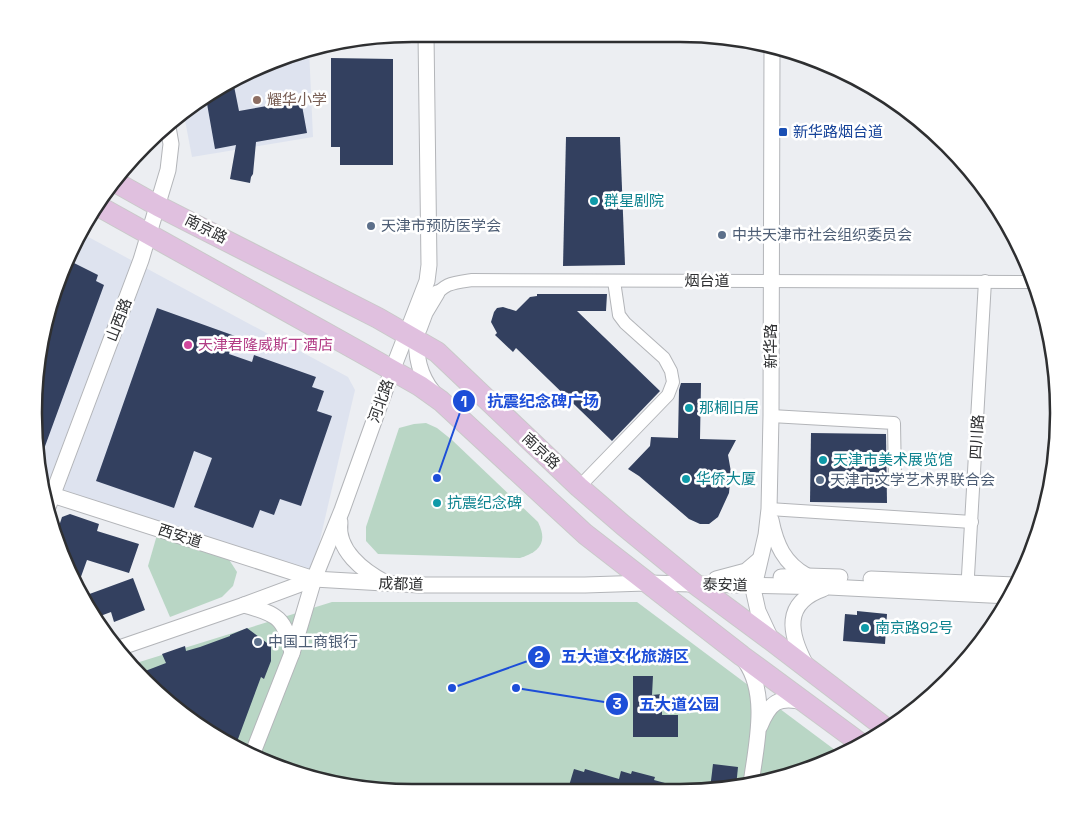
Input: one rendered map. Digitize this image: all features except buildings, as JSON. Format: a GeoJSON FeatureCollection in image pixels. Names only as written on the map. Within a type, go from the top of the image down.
{"type":"FeatureCollection","features":[{"type":"Feature","properties":{"kind":"main road","name":"南京路"},"geometry":{"type":"LineString","coordinates":[[121,185],[378,318],[437,352],[579,487],[695,584],[880,724]]}},
{"type":"Feature","properties":{"kind":"main road","name":"南京路"},"geometry":{"type":"LineString","coordinates":[[104,209],[420,386],[440,401],[585,534],[646,583],[855,739]]}},
{"type":"Feature","properties":{"kind":"street","name":"河北路"},"geometry":{"type":"LineString","coordinates":[[255,748],[292,654],[314,579],[342,510],[392,371],[411,337],[431,289],[429,265],[426,42]]}},
{"type":"Feature","properties":{"kind":"street","name":"新华路"},"geometry":{"type":"LineString","coordinates":[[772,54],[769,509],[766,535],[755,582],[755,599],[758,611],[772,641]]}},
{"type":"Feature","properties":{"kind":"street","name":"山西路"},"geometry":{"type":"LineString","coordinates":[[52,492],[141,260],[168,170],[171,144],[169,134]]}},
{"type":"Feature","properties":{"kind":"street","name":"烟台道"},"geometry":{"type":"LineString","coordinates":[[431,289],[449,283],[472,280],[1025,282]]}},
{"type":"Feature","properties":{"kind":"street"},"geometry":{"type":"LineString","coordinates":[[579,487],[668,395],[673,382],[671,371],[664,358],[624,323],[619,315],[614,280]]}},
{"type":"Feature","properties":{"kind":"street","name":"四川路"},"geometry":{"type":"LineString","coordinates":[[967,589],[985,281]]}},
{"type":"Feature","properties":{"kind":"street"},"geometry":{"type":"LineString","coordinates":[[431,289],[411,337],[424,379],[440,401]]}},
{"type":"Feature","properties":{"kind":"street"},"geometry":{"type":"LineString","coordinates":[[771,416],[894,423],[895,480]]}},
{"type":"Feature","properties":{"kind":"street","name":"西安道"},"geometry":{"type":"LineString","coordinates":[[53,500],[314,579]]}},
{"type":"Feature","properties":{"kind":"street"},"geometry":{"type":"LineString","coordinates":[[807,576],[795,569],[781,553],[775,537],[769,509],[972,522]]}},
{"type":"Feature","properties":{"kind":"street"},"geometry":{"type":"LineString","coordinates":[[342,510],[339,530],[345,548],[363,568],[388,584]]}},
{"type":"Feature","properties":{"kind":"street"},"geometry":{"type":"LineString","coordinates":[[695,584],[746,571],[759,560]]}},
{"type":"Feature","properties":{"kind":"street","name":"泰安道"},"geometry":{"type":"LineString","coordinates":[[695,584],[755,582],[807,576],[967,589],[1002,595]]}},
{"type":"Feature","properties":{"kind":"street","name":"成都道"},"geometry":{"type":"LineString","coordinates":[[125,646],[314,579],[388,584],[695,584]]}},
{"type":"Feature","properties":{"kind":"street","name":"泰安道"},"geometry":{"type":"LineString","coordinates":[[755,582],[829,587],[967,589],[1006,586]]}},
{"type":"Feature","properties":{"kind":"street"},"geometry":{"type":"LineString","coordinates":[[809,670],[792,630],[794,613],[803,598],[829,587]]}},
{"type":"Feature","properties":{"kind":"street"},"geometry":{"type":"LineString","coordinates":[[244,605],[264,610],[277,617],[285,628],[292,654]]}},
{"type":"Feature","properties":{"kind":"street"},"geometry":{"type":"LineString","coordinates":[[742,656],[752,670],[759,702],[752,776]]}},
{"type":"Feature","properties":{"kind":"street"},"geometry":{"type":"LineString","coordinates":[[757,732],[764,716],[774,703],[788,700],[804,702]]}},
{"type":"Feature","properties":{"kind":"shaded area","name":"耀华小学"},"geometry":{"type":"Polygon","coordinates":[[[309,57],[313,137],[192,157],[185,121],[207,105],[249,81],[309,57]]]}},
{"type":"Feature","properties":{"kind":"shaded area"},"geometry":{"type":"Polygon","coordinates":[[[88,237],[348,377],[355,390],[312,574],[51,492],[43,437],[43,389],[46,365],[55,317],[62,294],[88,237]]]}},
{"type":"Feature","properties":{"kind":"green space"},"geometry":{"type":"Polygon","coordinates":[[[426,423],[437,428],[452,440],[538,522],[542,541],[533,553],[520,558],[378,554],[366,541],[366,527],[399,428],[426,423]]]}},
{"type":"Feature","properties":{"kind":"green space"},"geometry":{"type":"Polygon","coordinates":[[[157,535],[226,555],[237,572],[233,586],[222,597],[170,617],[148,566],[157,535]]]}},
{"type":"Feature","properties":{"kind":"green space"},"geometry":{"type":"Polygon","coordinates":[[[332,602],[637,602],[834,749],[775,771],[703,783],[413,784],[365,780],[317,771],[294,764],[249,745],[228,734],[187,707],[139,662],[332,602]]]}},
{"type":"Feature","properties":{"kind":"place","name":"耀华小学"},"geometry":{"type":"Point","coordinates":[257,100]}},
{"type":"Feature","properties":{"kind":"place","name":"新华路烟台道"},"geometry":{"type":"Point","coordinates":[783,132]}},
{"type":"Feature","properties":{"kind":"place","name":"群星剧院"},"geometry":{"type":"Point","coordinates":[594,201]}},
{"type":"Feature","properties":{"kind":"place","name":"天津市预防医学会"},"geometry":{"type":"Point","coordinates":[371,226]}},
{"type":"Feature","properties":{"kind":"place","name":"中共天津市社会组织委员会"},"geometry":{"type":"Point","coordinates":[722,235]}},
{"type":"Feature","properties":{"kind":"place","name":"天津君隆威斯丁酒店"},"geometry":{"type":"Point","coordinates":[188,345]}},
{"type":"Feature","properties":{"kind":"place","name":"那桐旧居"},"geometry":{"type":"Point","coordinates":[689,408]}},
{"type":"Feature","properties":{"kind":"place","name":"天津市美术展览馆"},"geometry":{"type":"Point","coordinates":[823,460]}},
{"type":"Feature","properties":{"kind":"place","name":"抗震纪念碑广场"},"geometry":{"type":"Point","coordinates":[437,478]}},
{"type":"Feature","properties":{"kind":"place","name":"华侨大厦"},"geometry":{"type":"Point","coordinates":[686,479]}},
{"type":"Feature","properties":{"kind":"place","name":"天津市文学艺术界联合会"},"geometry":{"type":"Point","coordinates":[820,480]}},
{"type":"Feature","properties":{"kind":"place","name":"抗震纪念碑"},"geometry":{"type":"Point","coordinates":[437,503]}},
{"type":"Feature","properties":{"kind":"place","name":"南京路92号"},"geometry":{"type":"Point","coordinates":[865,628]}},
{"type":"Feature","properties":{"kind":"place","name":"中国工商银行"},"geometry":{"type":"Point","coordinates":[258,642]}},
{"type":"Feature","properties":{"kind":"place","name":"五大道文化旅游区"},"geometry":{"type":"Point","coordinates":[452,688]}},
{"type":"Feature","properties":{"kind":"place","name":"五大道公园"},"geometry":{"type":"Point","coordinates":[516,688]}}]}
